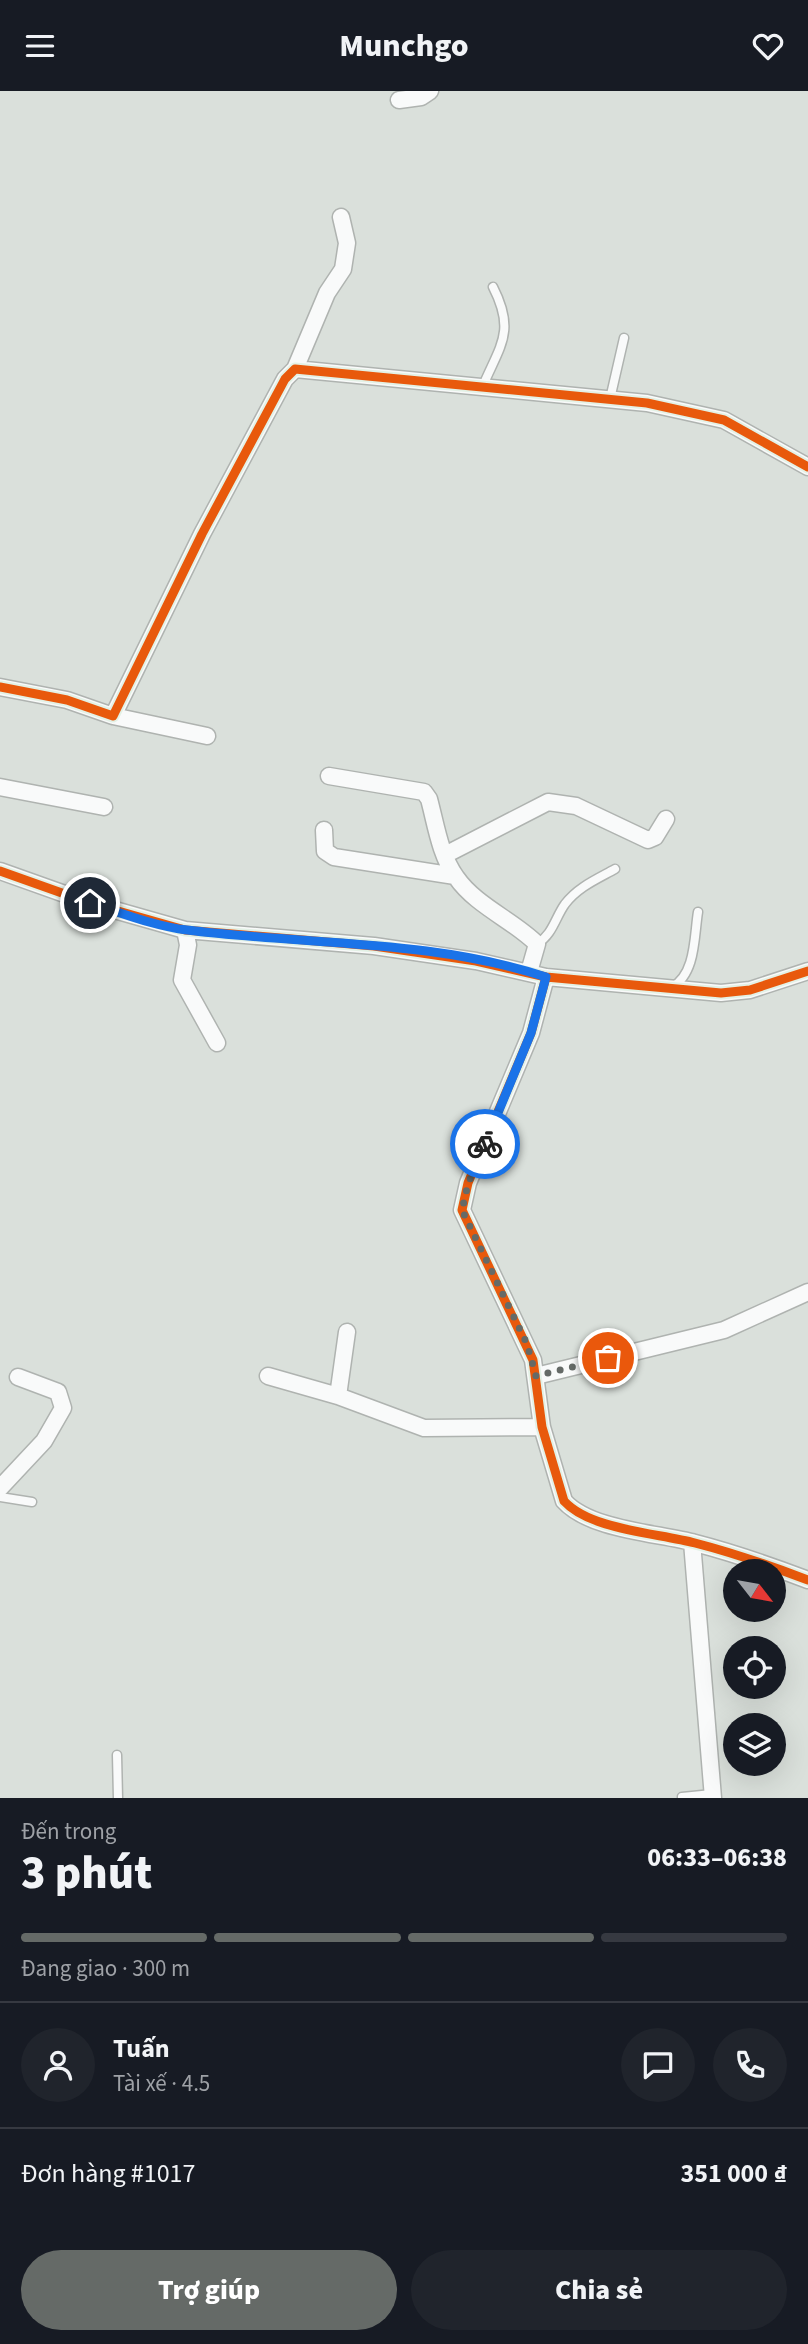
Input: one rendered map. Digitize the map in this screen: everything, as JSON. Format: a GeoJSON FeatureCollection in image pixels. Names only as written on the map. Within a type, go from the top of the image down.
{"type":"FeatureCollection","features":[{"type":"Feature","properties":{"kind":"street"},"geometry":{"type":"LineString","coordinates":[[399,100],[421,97],[430,91]]}},
{"type":"Feature","properties":{"kind":"street"},"geometry":{"type":"LineString","coordinates":[[113,716],[243,456],[285,379],[295,369],[327,293],[343,269],[347,243],[341,217]]}},
{"type":"Feature","properties":{"kind":"street"},"geometry":{"type":"LineString","coordinates":[[295,369],[647,403],[724,420],[808,467]]}},
{"type":"Feature","properties":{"kind":"street"},"geometry":{"type":"LineString","coordinates":[[0,687],[66,700],[113,716],[207,736]]}},
{"type":"Feature","properties":{"kind":"street"},"geometry":{"type":"LineString","coordinates":[[329,776],[424,792],[429,799],[444,855],[455,876],[484,904],[537,944],[529,972]]}},
{"type":"Feature","properties":{"kind":"street"},"geometry":{"type":"LineString","coordinates":[[0,787],[104,807]]}},
{"type":"Feature","properties":{"kind":"street"},"geometry":{"type":"LineString","coordinates":[[444,855],[548,802],[576,806],[648,840],[655,838],[666,820]]}},
{"type":"Feature","properties":{"kind":"street"},"geometry":{"type":"LineString","coordinates":[[324,830],[325,851],[334,857],[455,876]]}},
{"type":"Feature","properties":{"kind":"street"},"geometry":{"type":"LineString","coordinates":[[0,871],[90,903],[185,930],[374,946],[546,977],[721,993],[750,990],[808,971]]}},
{"type":"Feature","properties":{"kind":"street"},"geometry":{"type":"LineString","coordinates":[[185,930],[188,951],[182,980],[217,1043]]}},
{"type":"Feature","properties":{"kind":"street"},"geometry":{"type":"LineString","coordinates":[[546,977],[531,1033],[468,1184],[462,1210],[522,1334],[536,1376],[542,1427],[560,1491],[572,1510],[625,1528],[692,1542],[808,1580]]}},
{"type":"Feature","properties":{"kind":"street"},"geometry":{"type":"LineString","coordinates":[[536,1376],[724,1330],[808,1292]]}},
{"type":"Feature","properties":{"kind":"street"},"geometry":{"type":"LineString","coordinates":[[338,1397],[347,1332]]}},
{"type":"Feature","properties":{"kind":"street"},"geometry":{"type":"LineString","coordinates":[[268,1376],[338,1397],[424,1428],[542,1427]]}},
{"type":"Feature","properties":{"kind":"street"},"geometry":{"type":"LineString","coordinates":[[0,1487],[44,1441],[63,1408],[58,1392],[18,1377]]}},
{"type":"Feature","properties":{"kind":"street"},"geometry":{"type":"LineString","coordinates":[[692,1542],[713,1796]]}},
{"type":"Feature","properties":{"kind":"lane"},"geometry":{"type":"LineString","coordinates":[[482,388],[506,326],[503,307],[493,287]]}},
{"type":"Feature","properties":{"kind":"lane"},"geometry":{"type":"LineString","coordinates":[[610,399],[624,338]]}},
{"type":"Feature","properties":{"kind":"lane"},"geometry":{"type":"LineString","coordinates":[[537,944],[549,934],[560,911],[575,894],[615,869]]}},
{"type":"Feature","properties":{"kind":"lane"},"geometry":{"type":"LineString","coordinates":[[670,989],[684,977],[691,963],[698,912]]}},
{"type":"Feature","properties":{"kind":"lane"},"geometry":{"type":"LineString","coordinates":[[0,1497],[32,1502]]}},
{"type":"Feature","properties":{"kind":"lane"},"geometry":{"type":"LineString","coordinates":[[117,1755],[118,1798]]}},
{"type":"Feature","properties":{"kind":"lane"},"geometry":{"type":"LineString","coordinates":[[682,1797],[713,1796]]}},
{"type":"Feature","properties":{"kind":"cycle path"},"geometry":{"type":"LineString","coordinates":[[0,687],[67,700],[113,716],[202,534],[285,379],[295,369],[647,403],[724,420],[808,467]]}},
{"type":"Feature","properties":{"kind":"cycle path"},"geometry":{"type":"LineString","coordinates":[[0,871],[90,903],[185,930],[374,946],[476,961],[546,977],[721,993],[750,990],[808,971]]}},
{"type":"Feature","properties":{"kind":"cycle path"},"geometry":{"type":"LineString","coordinates":[[546,977],[531,1033],[468,1183],[462,1210],[533,1360],[542,1427],[564,1501],[576,1511],[607,1524],[710,1547],[808,1580]]}},
{"type":"Feature","properties":{"kind":"way so far"},"geometry":{"type":"LineString","coordinates":[[485,1144],[468,1184],[462,1210],[527,1344],[536,1376],[608,1358]]}},
{"type":"Feature","properties":{"kind":"route"},"geometry":{"type":"LineString","coordinates":[[90,903],[185,930],[374,946],[476,961],[546,977],[531,1033],[485,1144]]}}]}
